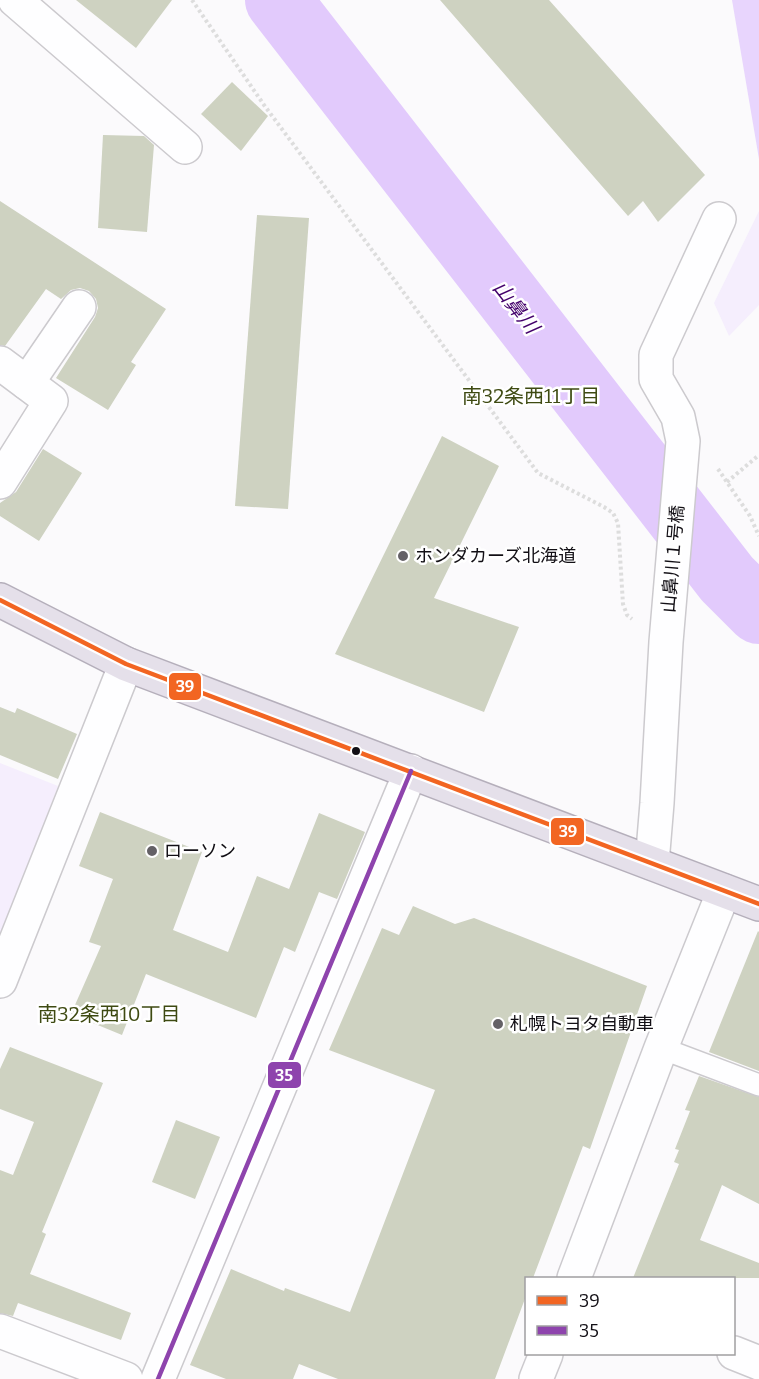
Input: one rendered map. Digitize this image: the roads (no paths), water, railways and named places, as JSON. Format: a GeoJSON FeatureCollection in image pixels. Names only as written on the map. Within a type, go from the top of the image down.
{"type":"FeatureCollection","features":[{"type":"Feature","properties":{"kind":"highway"},"geometry":{"type":"LineString","coordinates":[[1,604],[126,664],[759,904]]}},
{"type":"Feature","properties":{"kind":"street"},"geometry":{"type":"LineString","coordinates":[[15,0],[185,147]]}},
{"type":"Feature","properties":{"kind":"street","name":"山鼻川１号橋"},"geometry":{"type":"LineString","coordinates":[[652,863],[666,642],[683,441],[678,417],[656,379],[656,355],[719,219]]}},
{"type":"Feature","properties":{"kind":"street"},"geometry":{"type":"LineString","coordinates":[[27,383],[79,307]]}},
{"type":"Feature","properties":{"kind":"street"},"geometry":{"type":"LineString","coordinates":[[0,363],[51,401],[0,482]]}},
{"type":"Feature","properties":{"kind":"street"},"geometry":{"type":"LineString","coordinates":[[0,981],[126,664]]}},
{"type":"Feature","properties":{"kind":"street"},"geometry":{"type":"LineString","coordinates":[[158,1379],[411,771]]}},
{"type":"Feature","properties":{"kind":"street"},"geometry":{"type":"LineString","coordinates":[[574,1277],[661,1048],[724,891]]}},
{"type":"Feature","properties":{"kind":"street"},"geometry":{"type":"LineString","coordinates":[[0,1331],[126,1379]]}},
{"type":"Feature","properties":{"kind":"street"},"geometry":{"type":"LineString","coordinates":[[735,1353],[759,1363]]}},
{"type":"Feature","properties":{"kind":"street"},"geometry":{"type":"LineString","coordinates":[[536,1379],[545,1355]]}},
{"type":"Feature","properties":{"kind":"lane"},"geometry":{"type":"LineString","coordinates":[[661,1048],[759,1085]]}},
{"type":"Feature","properties":{"kind":"waterway","name":"山鼻川"},"geometry":{"type":"LineString","coordinates":[[278,0],[727,579],[759,611]]}},
{"type":"Feature","properties":{"kind":"place","name":"ホンダカーズ北海道"},"geometry":{"type":"Point","coordinates":[403,556]}},
{"type":"Feature","properties":{"kind":"place","name":"ローソン"},"geometry":{"type":"Point","coordinates":[152,851]}},
{"type":"Feature","properties":{"kind":"place","name":"札幌トヨタ自動車"},"geometry":{"type":"Point","coordinates":[498,1024]}},
{"type":"Feature","properties":{"kind":"district","name":"南32条西11丁目"},"geometry":{"type":"Point","coordinates":[531,396]}},
{"type":"Feature","properties":{"kind":"district","name":"南32条西10丁目"},"geometry":{"type":"Point","coordinates":[109,1014]}}]}
